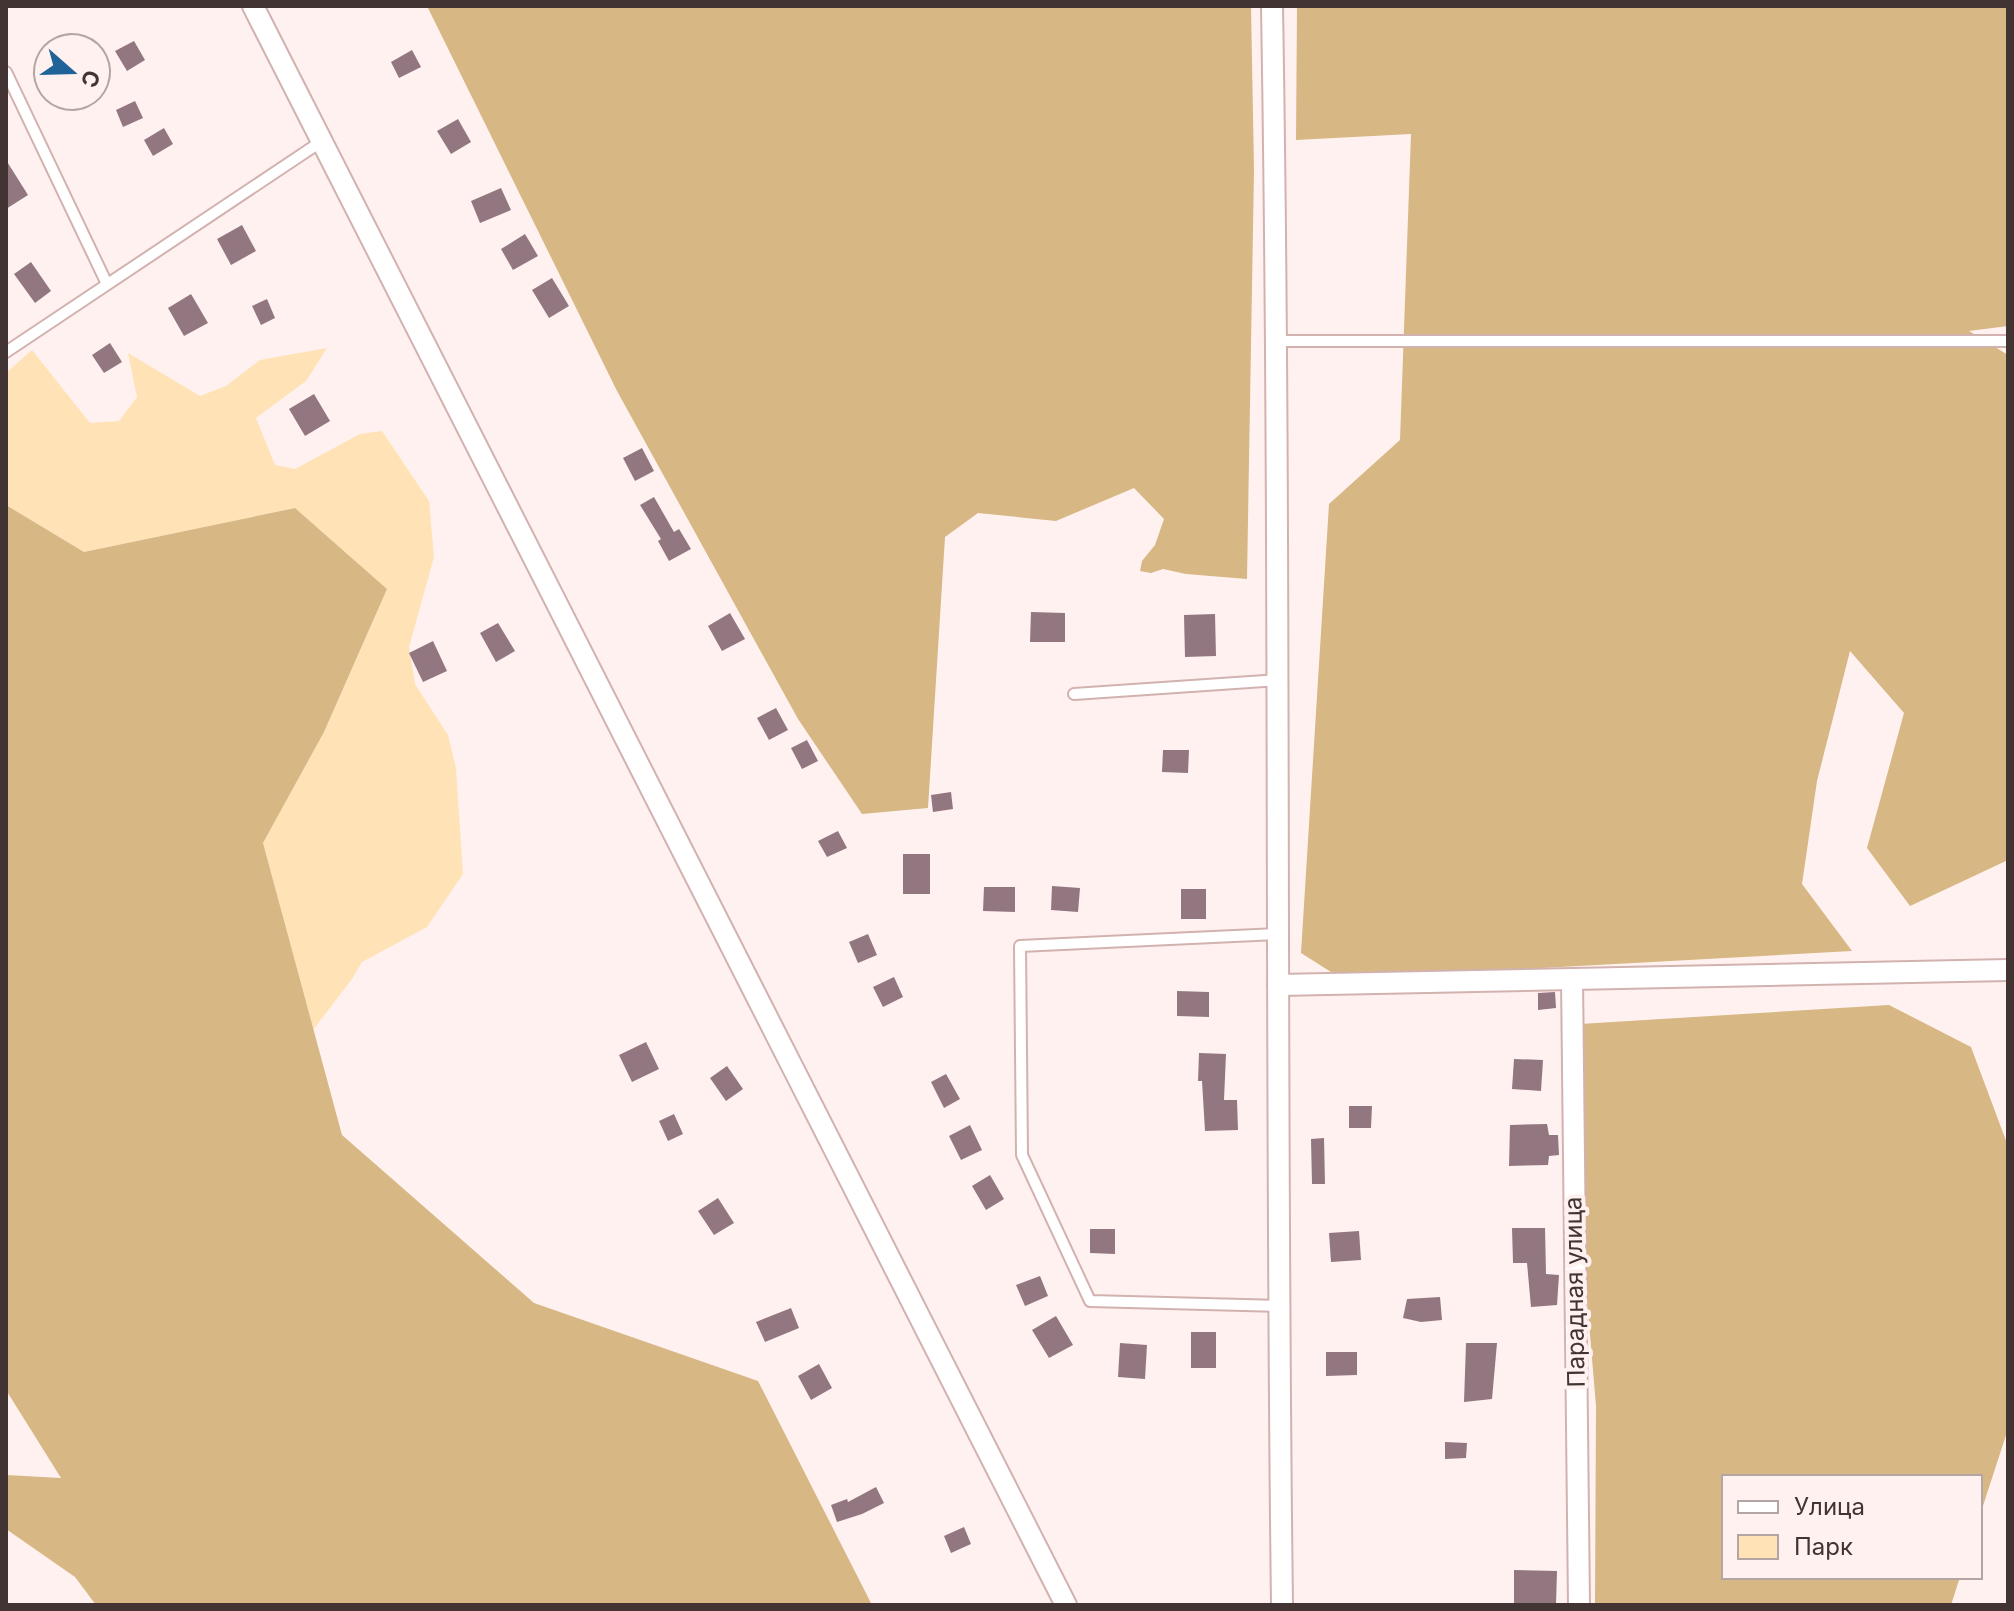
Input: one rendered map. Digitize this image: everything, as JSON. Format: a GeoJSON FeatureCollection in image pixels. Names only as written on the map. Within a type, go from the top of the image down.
{"type":"FeatureCollection","features":[{"type":"Feature","properties":{"kind":"street"},"geometry":{"type":"LineString","coordinates":[[253,6],[1066,1605]]}},
{"type":"Feature","properties":{"kind":"street"},"geometry":{"type":"LineString","coordinates":[[1272,6],[1278,341],[1278,1306],[1282,1605]]}},
{"type":"Feature","properties":{"kind":"street"},"geometry":{"type":"LineString","coordinates":[[1278,985],[2008,970]]}},
{"type":"Feature","properties":{"kind":"street","name":"Парадная улица"},"geometry":{"type":"LineString","coordinates":[[1572,979],[1579,1605]]}},
{"type":"Feature","properties":{"kind":"lane"},"geometry":{"type":"LineString","coordinates":[[6,72],[107,284]]}},
{"type":"Feature","properties":{"kind":"lane"},"geometry":{"type":"LineString","coordinates":[[6,352],[322,141]]}},
{"type":"Feature","properties":{"kind":"lane"},"geometry":{"type":"LineString","coordinates":[[1278,341],[2008,341]]}},
{"type":"Feature","properties":{"kind":"lane"},"geometry":{"type":"LineString","coordinates":[[1074,694],[1279,680]]}},
{"type":"Feature","properties":{"kind":"lane"},"geometry":{"type":"LineString","coordinates":[[1278,934],[1020,946],[1022,1155],[1090,1301],[1278,1306]]}},
{"type":"Feature","properties":{"kind":"green space"},"geometry":{"type":"Polygon","coordinates":[[[327,348],[306,381],[256,418],[275,465],[295,469],[360,434],[382,431],[429,501],[434,557],[409,647],[415,684],[448,735],[456,768],[463,874],[427,927],[362,962],[313,1030],[263,843],[324,732],[387,589],[295,508],[84,552],[6,505],[6,373],[32,350],[90,423],[119,421],[137,397],[128,353],[200,396],[226,386],[260,360],[327,348]]]}},
{"type":"Feature","properties":{"kind":"shaded area"},"geometry":{"type":"Polygon","coordinates":[[[427,6],[1251,6],[1254,170],[1247,579],[1163,569],[1151,573],[1140,571],[1142,561],[1155,545],[1164,519],[1134,488],[1056,521],[978,513],[945,537],[928,808],[862,814],[798,719],[617,391],[427,6]]]}},
{"type":"Feature","properties":{"kind":"shaded area"},"geometry":{"type":"Polygon","coordinates":[[[1297,6],[2008,6],[2008,326],[1969,331],[2008,355],[2008,860],[1910,906],[1867,848],[1904,713],[1850,651],[1817,781],[1802,884],[1852,951],[1342,979],[1301,953],[1329,504],[1400,440],[1411,134],[1296,140],[1297,6]]]}},
{"type":"Feature","properties":{"kind":"shaded area"},"geometry":{"type":"Polygon","coordinates":[[[6,505],[84,552],[295,508],[387,589],[324,732],[263,843],[342,1135],[534,1303],[758,1381],[872,1605],[96,1605],[75,1577],[6,1529],[6,1475],[61,1478],[6,1390],[6,505]]]}},
{"type":"Feature","properties":{"kind":"shaded area"},"geometry":{"type":"Polygon","coordinates":[[[1889,1005],[1971,1047],[2008,1146],[2008,1429],[1982,1509],[1982,1475],[1722,1475],[1722,1579],[1959,1579],[1951,1605],[1595,1605],[1596,1406],[1564,1025],[1889,1005]]]}},
{"type":"Feature","properties":{"kind":"building"},"geometry":{"type":"Polygon","coordinates":[[[134,41],[145,60],[127,71],[115,51],[134,41]]]}},
{"type":"Feature","properties":{"kind":"building"},"geometry":{"type":"Polygon","coordinates":[[[412,50],[421,67],[399,78],[391,62],[412,50]]]}},
{"type":"Feature","properties":{"kind":"building"},"geometry":{"type":"Polygon","coordinates":[[[135,101],[143,118],[123,127],[116,110],[135,101]]]}},
{"type":"Feature","properties":{"kind":"building"},"geometry":{"type":"Polygon","coordinates":[[[458,119],[471,142],[451,154],[437,131],[458,119]]]}},
{"type":"Feature","properties":{"kind":"building"},"geometry":{"type":"Polygon","coordinates":[[[164,128],[173,144],[153,156],[144,140],[164,128]]]}},
{"type":"Feature","properties":{"kind":"building"},"geometry":{"type":"Polygon","coordinates":[[[6,160],[28,195],[6,209],[6,160]]]}},
{"type":"Feature","properties":{"kind":"building"},"geometry":{"type":"Polygon","coordinates":[[[501,188],[511,210],[480,223],[471,201],[501,188]]]}},
{"type":"Feature","properties":{"kind":"building"},"geometry":{"type":"Polygon","coordinates":[[[242,225],[256,251],[231,265],[217,239],[242,225]]]}},
{"type":"Feature","properties":{"kind":"building"},"geometry":{"type":"Polygon","coordinates":[[[525,234],[538,256],[513,270],[501,249],[525,234]]]}},
{"type":"Feature","properties":{"kind":"building"},"geometry":{"type":"Polygon","coordinates":[[[31,262],[51,291],[35,303],[14,274],[31,262]]]}},
{"type":"Feature","properties":{"kind":"building"},"geometry":{"type":"Polygon","coordinates":[[[552,278],[569,306],[549,318],[532,290],[552,278]]]}},
{"type":"Feature","properties":{"kind":"building"},"geometry":{"type":"Polygon","coordinates":[[[191,294],[208,323],[184,336],[168,308],[191,294]]]}},
{"type":"Feature","properties":{"kind":"building"},"geometry":{"type":"Polygon","coordinates":[[[267,299],[275,318],[261,325],[252,306],[267,299]]]}},
{"type":"Feature","properties":{"kind":"building"},"geometry":{"type":"Polygon","coordinates":[[[110,343],[122,362],[104,373],[92,355],[110,343]]]}},
{"type":"Feature","properties":{"kind":"building"},"geometry":{"type":"Polygon","coordinates":[[[314,394],[330,421],[305,436],[289,409],[314,394]]]}},
{"type":"Feature","properties":{"kind":"building"},"geometry":{"type":"Polygon","coordinates":[[[642,448],[654,471],[635,481],[623,458],[642,448]]]}},
{"type":"Feature","properties":{"kind":"building"},"geometry":{"type":"Polygon","coordinates":[[[654,497],[674,532],[679,529],[691,549],[669,561],[658,541],[661,539],[640,505],[654,497]]]}},
{"type":"Feature","properties":{"kind":"building"},"geometry":{"type":"Polygon","coordinates":[[[1031,612],[1065,613],[1065,642],[1030,642],[1031,612]]]}},
{"type":"Feature","properties":{"kind":"building"},"geometry":{"type":"Polygon","coordinates":[[[730,613],[745,639],[722,651],[708,626],[730,613]]]}},
{"type":"Feature","properties":{"kind":"building"},"geometry":{"type":"Polygon","coordinates":[[[1215,614],[1216,656],[1185,657],[1184,615],[1215,614]]]}},
{"type":"Feature","properties":{"kind":"building"},"geometry":{"type":"Polygon","coordinates":[[[498,623],[515,651],[496,662],[480,633],[498,623]]]}},
{"type":"Feature","properties":{"kind":"building"},"geometry":{"type":"Polygon","coordinates":[[[433,641],[447,671],[423,682],[409,653],[433,641]]]}},
{"type":"Feature","properties":{"kind":"building"},"geometry":{"type":"Polygon","coordinates":[[[776,708],[788,730],[769,740],[757,718],[776,708]]]}},
{"type":"Feature","properties":{"kind":"building"},"geometry":{"type":"Polygon","coordinates":[[[807,740],[818,761],[802,769],[791,748],[807,740]]]}},
{"type":"Feature","properties":{"kind":"building"},"geometry":{"type":"Polygon","coordinates":[[[1163,750],[1189,750],[1188,773],[1162,772],[1163,750]]]}},
{"type":"Feature","properties":{"kind":"building"},"geometry":{"type":"Polygon","coordinates":[[[951,792],[953,809],[933,812],[931,795],[951,792]]]}},
{"type":"Feature","properties":{"kind":"building"},"geometry":{"type":"Polygon","coordinates":[[[838,831],[847,848],[827,857],[818,841],[838,831]]]}},
{"type":"Feature","properties":{"kind":"building"},"geometry":{"type":"Polygon","coordinates":[[[903,854],[930,854],[930,894],[903,894],[903,854]]]}},
{"type":"Feature","properties":{"kind":"building"},"geometry":{"type":"Polygon","coordinates":[[[1052,886],[1080,888],[1078,912],[1051,910],[1052,886]]]}},
{"type":"Feature","properties":{"kind":"building"},"geometry":{"type":"Polygon","coordinates":[[[984,887],[1015,887],[1015,912],[983,911],[984,887]]]}},
{"type":"Feature","properties":{"kind":"building"},"geometry":{"type":"Polygon","coordinates":[[[1181,889],[1206,889],[1206,919],[1181,919],[1181,889]]]}},
{"type":"Feature","properties":{"kind":"building"},"geometry":{"type":"Polygon","coordinates":[[[868,934],[877,955],[858,963],[849,942],[868,934]]]}},
{"type":"Feature","properties":{"kind":"building"},"geometry":{"type":"Polygon","coordinates":[[[894,977],[903,997],[883,1007],[873,987],[894,977]]]}},
{"type":"Feature","properties":{"kind":"building"},"geometry":{"type":"Polygon","coordinates":[[[1177,991],[1209,992],[1209,1017],[1177,1016],[1177,991]]]}},
{"type":"Feature","properties":{"kind":"building"},"geometry":{"type":"Polygon","coordinates":[[[1555,992],[1556,1008],[1538,1010],[1538,993],[1555,992]]]}},
{"type":"Feature","properties":{"kind":"building"},"geometry":{"type":"Polygon","coordinates":[[[646,1042],[659,1069],[632,1082],[619,1055],[646,1042]]]}},
{"type":"Feature","properties":{"kind":"building"},"geometry":{"type":"Polygon","coordinates":[[[1199,1053],[1226,1054],[1224,1100],[1237,1100],[1238,1130],[1205,1131],[1202,1081],[1198,1081],[1199,1053]]]}},
{"type":"Feature","properties":{"kind":"building"},"geometry":{"type":"Polygon","coordinates":[[[1514,1059],[1543,1060],[1541,1091],[1512,1089],[1514,1059]]]}},
{"type":"Feature","properties":{"kind":"building"},"geometry":{"type":"Polygon","coordinates":[[[727,1066],[743,1089],[726,1101],[710,1078],[727,1066]]]}},
{"type":"Feature","properties":{"kind":"building"},"geometry":{"type":"Polygon","coordinates":[[[946,1074],[960,1099],[944,1108],[931,1082],[946,1074]]]}},
{"type":"Feature","properties":{"kind":"building"},"geometry":{"type":"Polygon","coordinates":[[[1349,1106],[1372,1106],[1371,1128],[1349,1128],[1349,1106]]]}},
{"type":"Feature","properties":{"kind":"building"},"geometry":{"type":"Polygon","coordinates":[[[674,1114],[683,1134],[668,1141],[659,1121],[674,1114]]]}},
{"type":"Feature","properties":{"kind":"building"},"geometry":{"type":"Polygon","coordinates":[[[1547,1124],[1549,1135],[1558,1135],[1559,1155],[1549,1156],[1548,1165],[1509,1166],[1510,1125],[1547,1124]]]}},
{"type":"Feature","properties":{"kind":"building"},"geometry":{"type":"Polygon","coordinates":[[[970,1125],[982,1150],[961,1160],[949,1136],[970,1125]]]}},
{"type":"Feature","properties":{"kind":"building"},"geometry":{"type":"Polygon","coordinates":[[[1324,1138],[1325,1184],[1312,1184],[1311,1139],[1324,1138]]]}},
{"type":"Feature","properties":{"kind":"building"},"geometry":{"type":"Polygon","coordinates":[[[990,1175],[1004,1199],[986,1210],[972,1186],[990,1175]]]}},
{"type":"Feature","properties":{"kind":"building"},"geometry":{"type":"Polygon","coordinates":[[[718,1198],[734,1223],[714,1235],[698,1211],[718,1198]]]}},
{"type":"Feature","properties":{"kind":"building"},"geometry":{"type":"Polygon","coordinates":[[[1512,1228],[1545,1228],[1546,1274],[1559,1275],[1557,1305],[1531,1307],[1527,1263],[1513,1263],[1512,1228]]]}},
{"type":"Feature","properties":{"kind":"building"},"geometry":{"type":"Polygon","coordinates":[[[1090,1229],[1115,1229],[1115,1254],[1090,1253],[1090,1229]]]}},
{"type":"Feature","properties":{"kind":"building"},"geometry":{"type":"Polygon","coordinates":[[[1359,1231],[1361,1260],[1331,1262],[1329,1233],[1359,1231]]]}},
{"type":"Feature","properties":{"kind":"building"},"geometry":{"type":"Polygon","coordinates":[[[1040,1276],[1048,1296],[1025,1306],[1016,1285],[1040,1276]]]}},
{"type":"Feature","properties":{"kind":"building"},"geometry":{"type":"Polygon","coordinates":[[[1440,1297],[1442,1320],[1421,1322],[1403,1318],[1407,1299],[1440,1297]]]}},
{"type":"Feature","properties":{"kind":"building"},"geometry":{"type":"Polygon","coordinates":[[[791,1308],[799,1328],[765,1342],[756,1322],[791,1308]]]}},
{"type":"Feature","properties":{"kind":"building"},"geometry":{"type":"Polygon","coordinates":[[[1056,1316],[1073,1345],[1049,1358],[1032,1330],[1056,1316]]]}},
{"type":"Feature","properties":{"kind":"building"},"geometry":{"type":"Polygon","coordinates":[[[1191,1332],[1216,1332],[1216,1368],[1191,1368],[1191,1332]]]}},
{"type":"Feature","properties":{"kind":"building"},"geometry":{"type":"Polygon","coordinates":[[[1120,1343],[1147,1345],[1145,1379],[1118,1377],[1120,1343]]]}},
{"type":"Feature","properties":{"kind":"building"},"geometry":{"type":"Polygon","coordinates":[[[1466,1343],[1497,1343],[1492,1399],[1464,1402],[1466,1343]]]}},
{"type":"Feature","properties":{"kind":"building"},"geometry":{"type":"Polygon","coordinates":[[[1326,1352],[1357,1352],[1357,1375],[1326,1376],[1326,1352]]]}},
{"type":"Feature","properties":{"kind":"building"},"geometry":{"type":"Polygon","coordinates":[[[819,1364],[832,1388],[811,1400],[798,1376],[819,1364]]]}},
{"type":"Feature","properties":{"kind":"building"},"geometry":{"type":"Polygon","coordinates":[[[1445,1442],[1467,1443],[1466,1458],[1445,1459],[1445,1442]]]}},
{"type":"Feature","properties":{"kind":"building"},"geometry":{"type":"Polygon","coordinates":[[[876,1487],[884,1503],[837,1522],[831,1505],[847,1499],[848,1502],[876,1487]]]}},
{"type":"Feature","properties":{"kind":"building"},"geometry":{"type":"Polygon","coordinates":[[[964,1527],[971,1544],[951,1553],[944,1536],[964,1527]]]}},
{"type":"Feature","properties":{"kind":"building"},"geometry":{"type":"Polygon","coordinates":[[[1514,1570],[1557,1571],[1556,1605],[1514,1605],[1514,1570]]]}}]}
